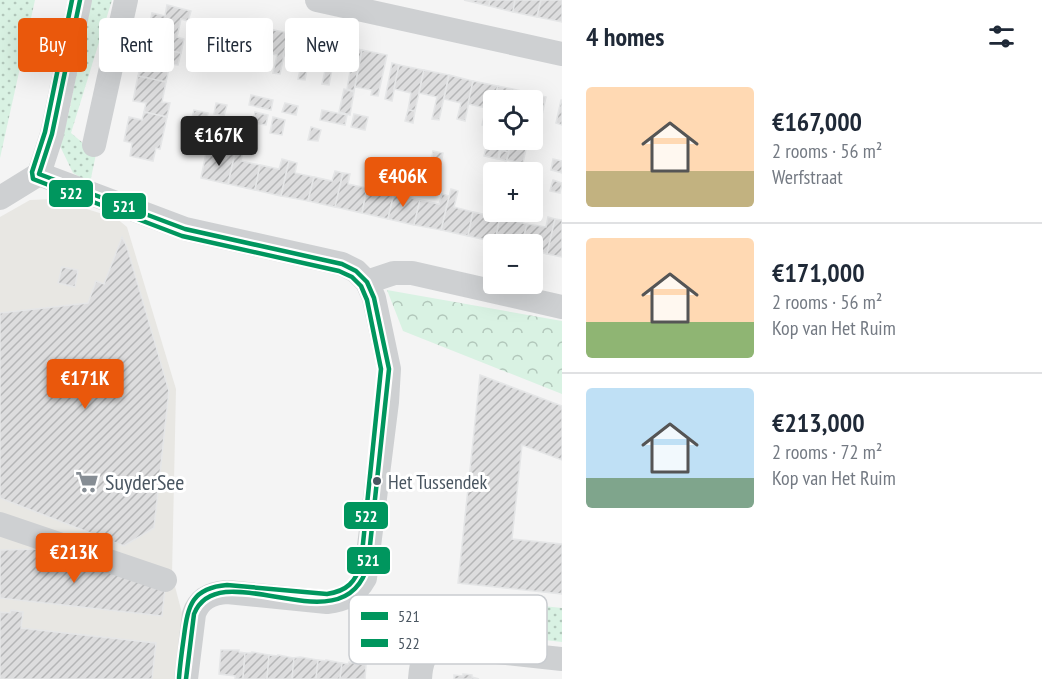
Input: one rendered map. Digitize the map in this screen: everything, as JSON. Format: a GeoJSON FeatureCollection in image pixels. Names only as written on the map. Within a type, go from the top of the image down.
{"type":"FeatureCollection","features":[{"type":"Feature","properties":{"kind":"street"},"geometry":{"type":"LineString","coordinates":[[0,198],[39,174],[52,134],[80,0]]}},
{"type":"Feature","properties":{"kind":"street"},"geometry":{"type":"LineString","coordinates":[[94,144],[126,0]]}},
{"type":"Feature","properties":{"kind":"street"},"geometry":{"type":"LineString","coordinates":[[317,0],[376,6],[562,54]]}},
{"type":"Feature","properties":{"kind":"street"},"geometry":{"type":"LineString","coordinates":[[39,174],[185,229],[342,264],[356,271],[367,282],[374,298],[389,369],[365,578],[359,588],[350,595]]}},
{"type":"Feature","properties":{"kind":"street"},"geometry":{"type":"LineString","coordinates":[[367,282],[394,273],[412,273],[562,307]]}},
{"type":"Feature","properties":{"kind":"street"},"geometry":{"type":"LineString","coordinates":[[0,524],[165,580]]}},
{"type":"Feature","properties":{"kind":"street"},"geometry":{"type":"LineString","coordinates":[[186,679],[190,632],[196,606],[210,595],[219,592],[327,602],[349,596]]}},
{"type":"Feature","properties":{"kind":"street"},"geometry":{"type":"LineString","coordinates":[[547,657],[562,659]]}},
{"type":"Feature","properties":{"kind":"shaded area","name":"SuyderSee"},"geometry":{"type":"Polygon","coordinates":[[[54,199],[116,218],[127,227],[176,389],[172,575],[183,617],[176,679],[0,679],[0,217],[30,200],[54,199]]]}},
{"type":"Feature","properties":{"kind":"green space"},"geometry":{"type":"Polygon","coordinates":[[[0,0],[35,0],[31,18],[18,18],[19,72],[0,158],[0,0]]]}},
{"type":"Feature","properties":{"kind":"green space"},"geometry":{"type":"Polygon","coordinates":[[[90,0],[112,0],[106,18],[99,18],[99,42],[71,133],[96,154],[90,183],[73,173],[60,146],[77,72],[87,72],[87,18],[90,0]]]}},
{"type":"Feature","properties":{"kind":"green space"},"geometry":{"type":"Polygon","coordinates":[[[387,290],[562,321],[562,394],[403,331],[387,290]]]}},
{"type":"Feature","properties":{"kind":"green space"},"geometry":{"type":"Polygon","coordinates":[[[547,606],[562,608],[562,642],[547,640],[547,606]]]}},
{"type":"Feature","properties":{"kind":"building"},"geometry":{"type":"Polygon","coordinates":[[[464,0],[490,0],[489,6],[464,0]]]}},
{"type":"Feature","properties":{"kind":"building"},"geometry":{"type":"Polygon","coordinates":[[[490,0],[515,0],[513,12],[489,6],[490,0]]]}},
{"type":"Feature","properties":{"kind":"building"},"geometry":{"type":"Polygon","coordinates":[[[515,0],[541,0],[537,17],[513,12],[515,0]]]}},
{"type":"Feature","properties":{"kind":"building"},"geometry":{"type":"Polygon","coordinates":[[[541,0],[562,0],[562,22],[537,17],[541,0]]]}},
{"type":"Feature","properties":{"kind":"building"},"geometry":{"type":"Polygon","coordinates":[[[167,5],[191,11],[186,20],[181,19],[177,37],[184,39],[181,53],[174,51],[174,18],[151,18],[152,13],[165,16],[167,5]]]}},
{"type":"Feature","properties":{"kind":"building"},"geometry":{"type":"Polygon","coordinates":[[[273,30],[285,32],[285,51],[280,74],[273,73],[277,55],[273,54],[273,30]]]}},
{"type":"Feature","properties":{"kind":"building"},"geometry":{"type":"Polygon","coordinates":[[[359,49],[362,50],[359,65],[359,49]]]}},
{"type":"Feature","properties":{"kind":"building"},"geometry":{"type":"Polygon","coordinates":[[[362,50],[387,55],[378,96],[371,95],[372,90],[355,87],[362,50]]]}},
{"type":"Feature","properties":{"kind":"building"},"geometry":{"type":"Polygon","coordinates":[[[174,51],[181,53],[178,65],[174,64],[174,51]]]}},
{"type":"Feature","properties":{"kind":"building"},"geometry":{"type":"Polygon","coordinates":[[[392,63],[399,65],[392,101],[385,99],[392,63]]]}},
{"type":"Feature","properties":{"kind":"building"},"geometry":{"type":"Polygon","coordinates":[[[399,65],[424,70],[415,111],[408,110],[411,93],[394,89],[399,65]]]}},
{"type":"Feature","properties":{"kind":"building"},"geometry":{"type":"Polygon","coordinates":[[[424,70],[449,75],[439,120],[432,119],[437,97],[419,93],[424,70]]]}},
{"type":"Feature","properties":{"kind":"building"},"geometry":{"type":"Polygon","coordinates":[[[139,72],[168,72],[166,82],[138,76],[139,72]]]}},
{"type":"Feature","properties":{"kind":"building"},"geometry":{"type":"Polygon","coordinates":[[[299,72],[307,72],[305,80],[298,79],[299,72]]]}},
{"type":"Feature","properties":{"kind":"building"},"geometry":{"type":"Polygon","coordinates":[[[325,72],[332,72],[329,85],[322,84],[325,72]]]}},
{"type":"Feature","properties":{"kind":"building"},"geometry":{"type":"Polygon","coordinates":[[[350,72],[358,72],[354,91],[347,89],[350,72]]]}},
{"type":"Feature","properties":{"kind":"building"},"geometry":{"type":"Polygon","coordinates":[[[449,75],[473,81],[465,121],[457,119],[461,103],[444,99],[449,75]]]}},
{"type":"Feature","properties":{"kind":"building"},"geometry":{"type":"Polygon","coordinates":[[[138,76],[166,82],[162,102],[170,103],[167,117],[144,112],[146,103],[133,101],[138,76]]]}},
{"type":"Feature","properties":{"kind":"building"},"geometry":{"type":"Polygon","coordinates":[[[473,81],[498,86],[497,90],[483,90],[483,107],[468,104],[473,81]]]}},
{"type":"Feature","properties":{"kind":"building"},"geometry":{"type":"Polygon","coordinates":[[[498,86],[517,90],[497,90],[498,86]]]}},
{"type":"Feature","properties":{"kind":"building"},"geometry":{"type":"Polygon","coordinates":[[[344,89],[354,92],[350,115],[339,112],[344,89]]]}},
{"type":"Feature","properties":{"kind":"building"},"geometry":{"type":"Polygon","coordinates":[[[251,95],[273,100],[271,110],[249,105],[251,95]]]}},
{"type":"Feature","properties":{"kind":"building"},"geometry":{"type":"Polygon","coordinates":[[[562,100],[562,125],[556,123],[562,100]]]}},
{"type":"Feature","properties":{"kind":"building"},"geometry":{"type":"Polygon","coordinates":[[[216,103],[227,105],[224,116],[214,114],[216,103]]]}},
{"type":"Feature","properties":{"kind":"building"},"geometry":{"type":"Polygon","coordinates":[[[285,103],[298,106],[296,115],[282,112],[285,103]]]}},
{"type":"Feature","properties":{"kind":"building"},"geometry":{"type":"Polygon","coordinates":[[[194,110],[208,113],[205,125],[191,121],[194,110]]]}},
{"type":"Feature","properties":{"kind":"building"},"geometry":{"type":"Polygon","coordinates":[[[322,110],[347,115],[345,125],[320,120],[322,110]]]}},
{"type":"Feature","properties":{"kind":"building"},"geometry":{"type":"Polygon","coordinates":[[[408,110],[415,111],[413,123],[405,121],[408,110]]]}},
{"type":"Feature","properties":{"kind":"building"},"geometry":{"type":"Polygon","coordinates":[[[144,112],[167,117],[160,149],[156,148],[153,161],[130,156],[132,143],[124,141],[129,117],[142,120],[144,112]]]}},
{"type":"Feature","properties":{"kind":"building"},"geometry":{"type":"Polygon","coordinates":[[[255,112],[268,115],[266,125],[253,123],[255,112]]]}},
{"type":"Feature","properties":{"kind":"building"},"geometry":{"type":"Polygon","coordinates":[[[354,114],[368,117],[365,130],[351,127],[354,114]]]}},
{"type":"Feature","properties":{"kind":"building"},"geometry":{"type":"Polygon","coordinates":[[[273,117],[285,120],[282,135],[270,133],[273,117]]]}},
{"type":"Feature","properties":{"kind":"building"},"geometry":{"type":"Polygon","coordinates":[[[190,123],[205,126],[201,143],[186,140],[190,123]]]}},
{"type":"Feature","properties":{"kind":"building"},"geometry":{"type":"Polygon","coordinates":[[[311,127],[321,130],[318,141],[308,140],[311,127]]]}},
{"type":"Feature","properties":{"kind":"building"},"geometry":{"type":"Polygon","coordinates":[[[228,148],[236,149],[228,184],[201,178],[206,153],[226,158],[228,148]]]}},
{"type":"Feature","properties":{"kind":"building"},"geometry":{"type":"Polygon","coordinates":[[[236,149],[243,151],[241,161],[260,165],[255,190],[228,184],[236,149]]]}},
{"type":"Feature","properties":{"kind":"building"},"geometry":{"type":"Polygon","coordinates":[[[486,150],[500,150],[498,159],[484,156],[486,150]]]}},
{"type":"Feature","properties":{"kind":"building"},"geometry":{"type":"Polygon","coordinates":[[[501,150],[509,152],[506,161],[499,159],[501,150]]]}},
{"type":"Feature","properties":{"kind":"building"},"geometry":{"type":"Polygon","coordinates":[[[509,150],[526,150],[523,162],[507,160],[509,150]]]}},
{"type":"Feature","properties":{"kind":"building"},"geometry":{"type":"Polygon","coordinates":[[[433,151],[443,153],[441,164],[431,162],[433,151]]]}},
{"type":"Feature","properties":{"kind":"building"},"geometry":{"type":"Polygon","coordinates":[[[282,159],[289,161],[281,196],[255,190],[260,165],[279,169],[282,159]]]}},
{"type":"Feature","properties":{"kind":"building"},"geometry":{"type":"Polygon","coordinates":[[[553,159],[562,161],[562,173],[551,170],[553,159]]]}},
{"type":"Feature","properties":{"kind":"building"},"geometry":{"type":"Polygon","coordinates":[[[289,161],[297,163],[295,173],[314,177],[308,201],[281,196],[289,161]]]}},
{"type":"Feature","properties":{"kind":"building"},"geometry":{"type":"Polygon","coordinates":[[[335,171],[343,173],[335,207],[308,201],[314,177],[332,181],[335,171]]]}},
{"type":"Feature","properties":{"kind":"building"},"geometry":{"type":"Polygon","coordinates":[[[343,173],[350,174],[348,184],[367,188],[362,213],[335,207],[343,173]]]}},
{"type":"Feature","properties":{"kind":"building"},"geometry":{"type":"Polygon","coordinates":[[[553,180],[562,183],[560,193],[550,191],[553,180]]]}},
{"type":"Feature","properties":{"kind":"building"},"geometry":{"type":"Polygon","coordinates":[[[388,183],[396,184],[388,219],[362,213],[367,188],[386,192],[388,183]]]}},
{"type":"Feature","properties":{"kind":"building"},"geometry":{"type":"Polygon","coordinates":[[[396,184],[403,186],[401,196],[420,200],[414,225],[388,219],[396,184]]]}},
{"type":"Feature","properties":{"kind":"building"},"geometry":{"type":"Polygon","coordinates":[[[451,189],[458,191],[454,207],[473,212],[468,236],[441,230],[451,189]]]}},
{"type":"Feature","properties":{"kind":"building"},"geometry":{"type":"Polygon","coordinates":[[[442,194],[449,196],[441,230],[414,225],[420,200],[439,204],[442,194]]]}},
{"type":"Feature","properties":{"kind":"building"},"geometry":{"type":"Polygon","coordinates":[[[473,212],[483,214],[483,222],[499,222],[497,234],[483,234],[483,239],[468,236],[473,212]]]}},
{"type":"Feature","properties":{"kind":"building"},"geometry":{"type":"Polygon","coordinates":[[[548,217],[555,219],[547,254],[543,253],[543,234],[524,234],[527,224],[546,227],[548,217]]]}},
{"type":"Feature","properties":{"kind":"building"},"geometry":{"type":"Polygon","coordinates":[[[555,219],[562,220],[562,257],[547,254],[555,219]]]}},
{"type":"Feature","properties":{"kind":"building"},"geometry":{"type":"Polygon","coordinates":[[[499,222],[527,224],[524,234],[497,234],[499,222]]]}},
{"type":"Feature","properties":{"kind":"building"},"geometry":{"type":"Polygon","coordinates":[[[122,237],[127,247],[169,391],[154,528],[124,546],[0,498],[0,313],[88,303],[96,281],[104,284],[122,237]]]}},
{"type":"Feature","properties":{"kind":"building"},"geometry":{"type":"Polygon","coordinates":[[[62,267],[78,270],[75,287],[58,283],[62,267]]]}},
{"type":"Feature","properties":{"kind":"building"},"geometry":{"type":"Polygon","coordinates":[[[480,375],[562,406],[562,460],[522,445],[512,539],[562,544],[562,594],[458,583],[480,375]]]}},
{"type":"Feature","properties":{"kind":"building"},"geometry":{"type":"Polygon","coordinates":[[[44,549],[165,589],[162,616],[0,598],[0,550],[44,549]]]}},
{"type":"Feature","properties":{"kind":"building"},"geometry":{"type":"Polygon","coordinates":[[[11,610],[23,612],[21,628],[156,643],[152,679],[0,679],[0,612],[10,613],[11,610]]]}},
{"type":"Feature","properties":{"kind":"building"},"geometry":{"type":"Polygon","coordinates":[[[221,650],[239,650],[245,653],[243,679],[219,674],[221,650]]]}},
{"type":"Feature","properties":{"kind":"building"},"geometry":{"type":"Polygon","coordinates":[[[245,653],[269,655],[267,679],[243,679],[245,653]]]}},
{"type":"Feature","properties":{"kind":"building"},"geometry":{"type":"Polygon","coordinates":[[[269,655],[294,658],[292,679],[267,679],[269,655]]]}},
{"type":"Feature","properties":{"kind":"building"},"geometry":{"type":"Polygon","coordinates":[[[294,658],[318,660],[316,679],[292,679],[294,658]]]}},
{"type":"Feature","properties":{"kind":"building"},"geometry":{"type":"Polygon","coordinates":[[[318,660],[342,663],[340,679],[316,679],[318,660]]]}},
{"type":"Feature","properties":{"kind":"building"},"geometry":{"type":"Polygon","coordinates":[[[349,662],[349,664],[366,665],[365,679],[340,679],[342,663],[348,664],[349,662]]]}},
{"type":"Feature","properties":{"kind":"building"},"geometry":{"type":"Polygon","coordinates":[[[463,674],[479,679],[454,679],[454,675],[463,676],[463,674]]]}},
{"type":"Feature","properties":{"kind":"transit line","name":"522"},"geometry":{"type":"LineString","coordinates":[[72,0],[45,132],[32,172],[33,179],[182,236],[339,271],[352,277],[361,286],[367,300],[381,369],[361,563],[353,580],[340,591],[327,594],[227,585],[206,590],[194,600],[187,615],[179,678]]}},
{"type":"Feature","properties":{"kind":"transit line","name":"521"},"geometry":{"type":"LineString","coordinates":[[80,0],[52,134],[39,174],[185,229],[342,264],[356,271],[367,282],[374,298],[389,369],[368,564],[355,589],[335,600],[310,601],[255,593],[229,592],[208,597],[194,614],[186,679]]}},
{"type":"Feature","properties":{"kind":"place","name":"Het Tussendek"},"geometry":{"type":"Point","coordinates":[377,481]}},
{"type":"Feature","properties":{"kind":"place","name":"SuyderSee"},"geometry":{"type":"Point","coordinates":[87,482]}}]}
